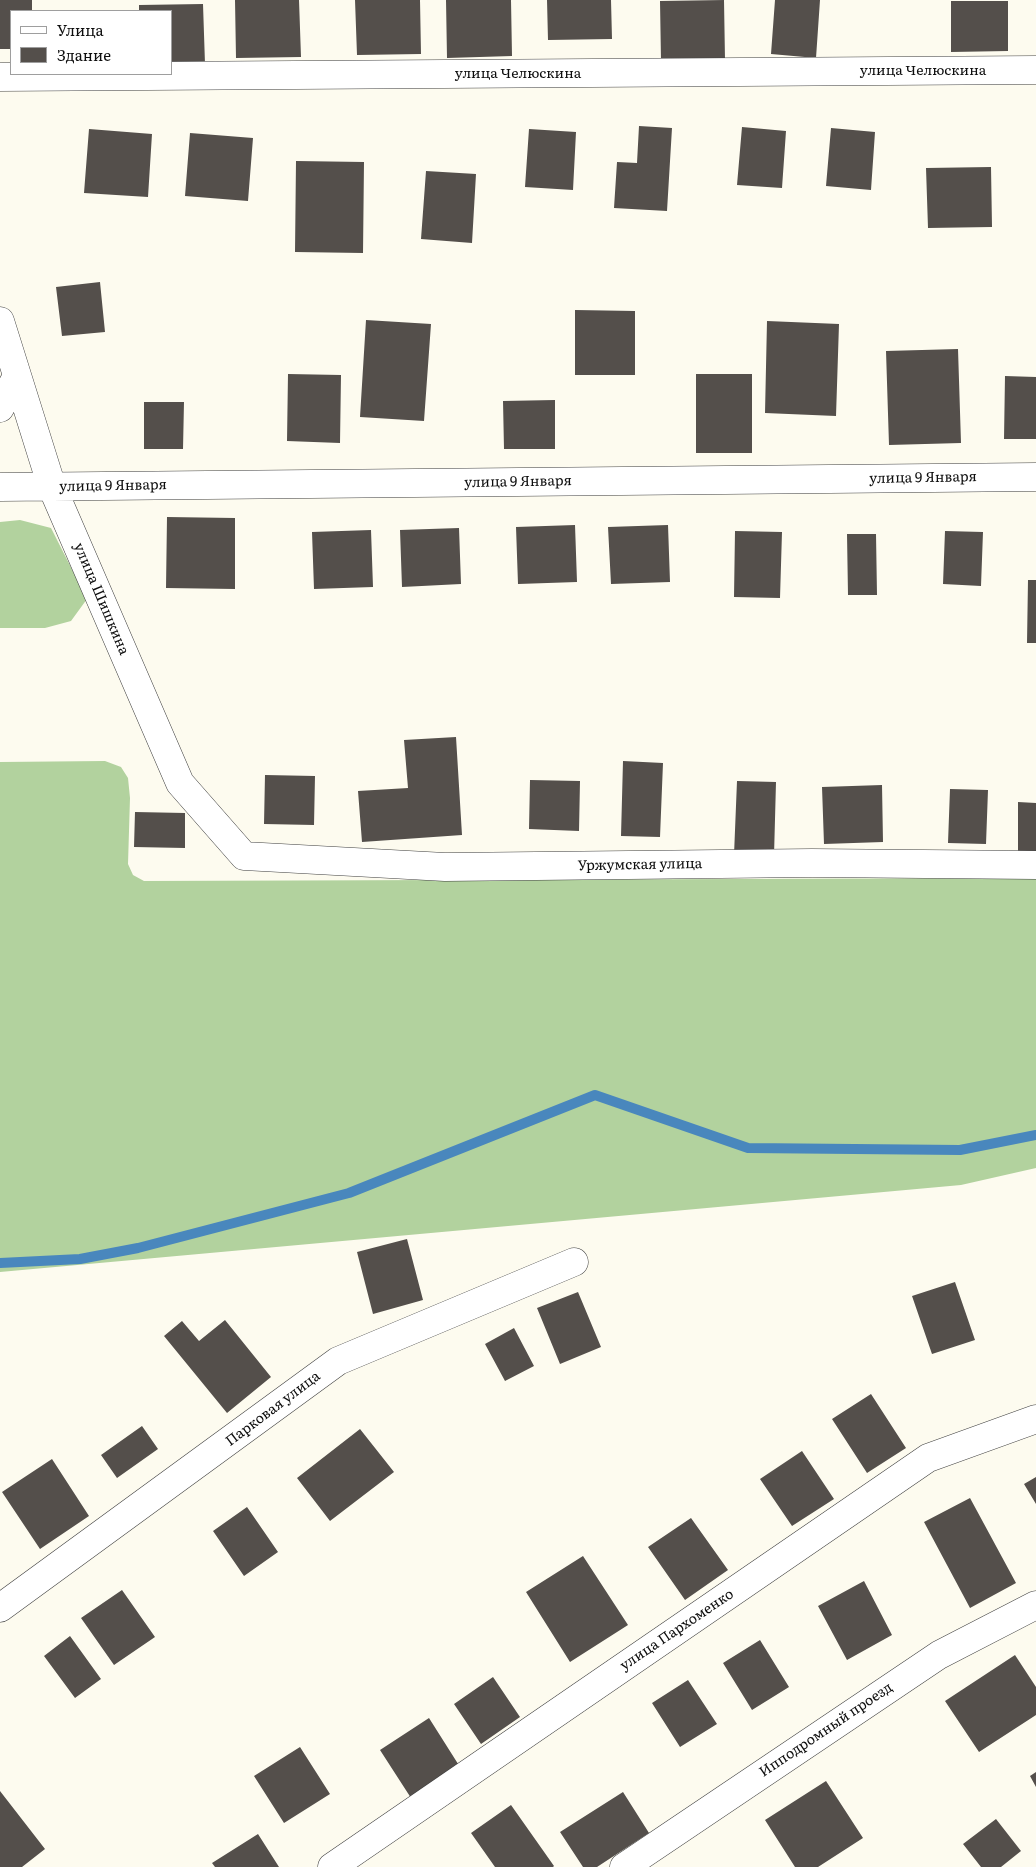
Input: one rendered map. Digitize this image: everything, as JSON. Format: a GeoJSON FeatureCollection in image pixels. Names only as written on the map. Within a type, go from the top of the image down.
{"type":"FeatureCollection","features":[{"type":"Feature","properties":{"kind":"street","name":"улица Челюскина"},"geometry":{"type":"LineString","coordinates":[[0,77],[1036,70]]}},
{"type":"Feature","properties":{"kind":"street","name":"улица Шишкина"},"geometry":{"type":"LineString","coordinates":[[0,321],[52,487],[180,783],[244,856]]}},
{"type":"Feature","properties":{"kind":"street"},"geometry":{"type":"LineString","coordinates":[[0,408],[17,376]]}},
{"type":"Feature","properties":{"kind":"street","name":"улица 9 Января"},"geometry":{"type":"LineString","coordinates":[[0,486],[1036,477]]}},
{"type":"Feature","properties":{"kind":"street","name":"Уржумская улица"},"geometry":{"type":"LineString","coordinates":[[244,856],[445,867],[812,864],[1036,865]]}},
{"type":"Feature","properties":{"kind":"street","name":"Парковая улица"},"geometry":{"type":"LineString","coordinates":[[0,1608],[338,1361],[574,1262]]}},
{"type":"Feature","properties":{"kind":"street","name":"улица Пархоменко"},"geometry":{"type":"LineString","coordinates":[[332,1867],[928,1458],[1036,1419]]}},
{"type":"Feature","properties":{"kind":"street","name":"Ипподромный проезд"},"geometry":{"type":"LineString","coordinates":[[624,1867],[940,1656],[1036,1605]]}},
{"type":"Feature","properties":{"kind":"green space"},"geometry":{"type":"Polygon","coordinates":[[[20,520],[51,528],[87,599],[71,621],[45,628],[0,628],[0,522],[20,520]]]}},
{"type":"Feature","properties":{"kind":"green space"},"geometry":{"type":"Polygon","coordinates":[[[105,761],[121,767],[128,778],[130,798],[128,864],[133,875],[144,881],[1036,878],[1036,1168],[961,1185],[0,1272],[0,762],[105,761]]]}},
{"type":"Feature","properties":{"kind":"building"},"geometry":{"type":"Polygon","coordinates":[[[0,0],[32,0],[32,10],[10,10],[10,49],[0,49],[0,0]]]}},
{"type":"Feature","properties":{"kind":"building"},"geometry":{"type":"Polygon","coordinates":[[[235,0],[299,0],[301,57],[236,58],[235,0]]]}},
{"type":"Feature","properties":{"kind":"building"},"geometry":{"type":"Polygon","coordinates":[[[355,0],[420,0],[421,54],[357,55],[355,0]]]}},
{"type":"Feature","properties":{"kind":"building"},"geometry":{"type":"Polygon","coordinates":[[[446,0],[511,0],[512,56],[447,58],[446,0]]]}},
{"type":"Feature","properties":{"kind":"building"},"geometry":{"type":"Polygon","coordinates":[[[547,0],[611,0],[612,39],[548,40],[547,0]]]}},
{"type":"Feature","properties":{"kind":"building"},"geometry":{"type":"Polygon","coordinates":[[[724,0],[725,60],[661,61],[660,1],[724,0]]]}},
{"type":"Feature","properties":{"kind":"building"},"geometry":{"type":"Polygon","coordinates":[[[775,0],[820,0],[816,58],[771,54],[775,0]]]}},
{"type":"Feature","properties":{"kind":"building"},"geometry":{"type":"Polygon","coordinates":[[[951,1],[1008,1],[1008,51],[951,52],[951,1]]]}},
{"type":"Feature","properties":{"kind":"building"},"geometry":{"type":"Polygon","coordinates":[[[203,4],[205,64],[172,65],[172,10],[139,10],[139,5],[203,4]]]}},
{"type":"Feature","properties":{"kind":"building"},"geometry":{"type":"Polygon","coordinates":[[[639,126],[672,128],[667,211],[614,208],[617,162],[637,163],[639,126]]]}},
{"type":"Feature","properties":{"kind":"building"},"geometry":{"type":"Polygon","coordinates":[[[742,127],[786,131],[782,188],[737,185],[742,127]]]}},
{"type":"Feature","properties":{"kind":"building"},"geometry":{"type":"Polygon","coordinates":[[[831,128],[875,132],[871,190],[826,186],[831,128]]]}},
{"type":"Feature","properties":{"kind":"building"},"geometry":{"type":"Polygon","coordinates":[[[89,129],[152,134],[148,197],[84,193],[89,129]]]}},
{"type":"Feature","properties":{"kind":"building"},"geometry":{"type":"Polygon","coordinates":[[[529,129],[576,132],[573,190],[525,187],[529,129]]]}},
{"type":"Feature","properties":{"kind":"building"},"geometry":{"type":"Polygon","coordinates":[[[190,133],[253,138],[248,201],[185,196],[190,133]]]}},
{"type":"Feature","properties":{"kind":"building"},"geometry":{"type":"Polygon","coordinates":[[[296,161],[364,162],[363,253],[295,252],[296,161]]]}},
{"type":"Feature","properties":{"kind":"building"},"geometry":{"type":"Polygon","coordinates":[[[991,167],[992,227],[928,228],[926,168],[991,167]]]}},
{"type":"Feature","properties":{"kind":"building"},"geometry":{"type":"Polygon","coordinates":[[[426,171],[476,174],[472,243],[421,239],[426,171]]]}},
{"type":"Feature","properties":{"kind":"building"},"geometry":{"type":"Polygon","coordinates":[[[100,282],[105,332],[62,336],[56,287],[100,282]]]}},
{"type":"Feature","properties":{"kind":"building"},"geometry":{"type":"Polygon","coordinates":[[[575,310],[635,311],[635,375],[575,375],[575,310]]]}},
{"type":"Feature","properties":{"kind":"building"},"geometry":{"type":"Polygon","coordinates":[[[366,320],[431,324],[424,421],[360,417],[366,320]]]}},
{"type":"Feature","properties":{"kind":"building"},"geometry":{"type":"Polygon","coordinates":[[[767,321],[839,324],[836,416],[765,413],[767,321]]]}},
{"type":"Feature","properties":{"kind":"building"},"geometry":{"type":"Polygon","coordinates":[[[958,349],[961,443],[889,445],[886,351],[958,349]]]}},
{"type":"Feature","properties":{"kind":"building"},"geometry":{"type":"Polygon","coordinates":[[[288,374],[341,375],[340,443],[287,441],[288,374]]]}},
{"type":"Feature","properties":{"kind":"building"},"geometry":{"type":"Polygon","coordinates":[[[696,374],[752,374],[752,453],[696,453],[696,374]]]}},
{"type":"Feature","properties":{"kind":"building"},"geometry":{"type":"Polygon","coordinates":[[[1005,376],[1036,377],[1036,439],[1004,439],[1005,376]]]}},
{"type":"Feature","properties":{"kind":"building"},"geometry":{"type":"Polygon","coordinates":[[[555,400],[555,449],[504,449],[503,401],[555,400]]]}},
{"type":"Feature","properties":{"kind":"building"},"geometry":{"type":"Polygon","coordinates":[[[144,402],[184,402],[183,449],[144,449],[144,402]]]}},
{"type":"Feature","properties":{"kind":"building"},"geometry":{"type":"Polygon","coordinates":[[[167,517],[235,518],[235,589],[166,588],[167,517]]]}},
{"type":"Feature","properties":{"kind":"building"},"geometry":{"type":"Polygon","coordinates":[[[575,525],[577,582],[518,584],[516,527],[575,525]]]}},
{"type":"Feature","properties":{"kind":"building"},"geometry":{"type":"Polygon","coordinates":[[[668,525],[670,582],[611,584],[608,527],[668,525]]]}},
{"type":"Feature","properties":{"kind":"building"},"geometry":{"type":"Polygon","coordinates":[[[459,528],[461,584],[402,587],[400,530],[459,528]]]}},
{"type":"Feature","properties":{"kind":"building"},"geometry":{"type":"Polygon","coordinates":[[[371,530],[373,587],[314,589],[312,532],[371,530]]]}},
{"type":"Feature","properties":{"kind":"building"},"geometry":{"type":"Polygon","coordinates":[[[735,531],[782,532],[780,598],[734,597],[735,531]]]}},
{"type":"Feature","properties":{"kind":"building"},"geometry":{"type":"Polygon","coordinates":[[[945,531],[983,532],[981,586],[943,584],[945,531]]]}},
{"type":"Feature","properties":{"kind":"building"},"geometry":{"type":"Polygon","coordinates":[[[847,534],[876,534],[877,595],[848,595],[847,534]]]}},
{"type":"Feature","properties":{"kind":"building"},"geometry":{"type":"Polygon","coordinates":[[[1028,580],[1036,580],[1036,643],[1027,643],[1028,580]]]}},
{"type":"Feature","properties":{"kind":"building"},"geometry":{"type":"Polygon","coordinates":[[[456,737],[462,835],[362,842],[358,791],[408,788],[404,740],[456,737]]]}},
{"type":"Feature","properties":{"kind":"building"},"geometry":{"type":"Polygon","coordinates":[[[623,761],[663,763],[660,837],[621,836],[623,761]]]}},
{"type":"Feature","properties":{"kind":"building"},"geometry":{"type":"Polygon","coordinates":[[[265,775],[315,776],[314,825],[264,824],[265,775]]]}},
{"type":"Feature","properties":{"kind":"building"},"geometry":{"type":"Polygon","coordinates":[[[530,780],[580,781],[579,831],[529,829],[530,780]]]}},
{"type":"Feature","properties":{"kind":"building"},"geometry":{"type":"Polygon","coordinates":[[[737,781],[776,782],[774,856],[734,855],[737,781]]]}},
{"type":"Feature","properties":{"kind":"building"},"geometry":{"type":"Polygon","coordinates":[[[882,785],[883,842],[824,844],[822,787],[882,785]]]}},
{"type":"Feature","properties":{"kind":"building"},"geometry":{"type":"Polygon","coordinates":[[[950,789],[988,790],[986,844],[948,843],[950,789]]]}},
{"type":"Feature","properties":{"kind":"building"},"geometry":{"type":"Polygon","coordinates":[[[1018,802],[1036,803],[1036,852],[1018,852],[1018,802]]]}},
{"type":"Feature","properties":{"kind":"building"},"geometry":{"type":"Polygon","coordinates":[[[135,812],[185,813],[185,848],[134,847],[135,812]]]}},
{"type":"Feature","properties":{"kind":"building"},"geometry":{"type":"Polygon","coordinates":[[[407,1239],[423,1300],[373,1314],[357,1252],[407,1239]]]}},
{"type":"Feature","properties":{"kind":"building"},"geometry":{"type":"Polygon","coordinates":[[[955,1282],[975,1340],[932,1354],[912,1296],[955,1282]]]}},
{"type":"Feature","properties":{"kind":"building"},"geometry":{"type":"Polygon","coordinates":[[[578,1292],[601,1347],[560,1364],[537,1308],[578,1292]]]}},
{"type":"Feature","properties":{"kind":"building"},"geometry":{"type":"Polygon","coordinates":[[[225,1320],[271,1377],[227,1413],[164,1336],[182,1321],[199,1341],[225,1320]]]}},
{"type":"Feature","properties":{"kind":"building"},"geometry":{"type":"Polygon","coordinates":[[[514,1328],[534,1366],[505,1381],[485,1344],[514,1328]]]}},
{"type":"Feature","properties":{"kind":"building"},"geometry":{"type":"Polygon","coordinates":[[[871,1394],[906,1448],[867,1473],[832,1419],[871,1394]]]}},
{"type":"Feature","properties":{"kind":"building"},"geometry":{"type":"Polygon","coordinates":[[[142,1426],[158,1449],[117,1478],[101,1455],[142,1426]]]}},
{"type":"Feature","properties":{"kind":"building"},"geometry":{"type":"Polygon","coordinates":[[[360,1429],[394,1472],[330,1521],[297,1478],[360,1429]]]}},
{"type":"Feature","properties":{"kind":"building"},"geometry":{"type":"Polygon","coordinates":[[[802,1451],[834,1499],[792,1526],[760,1479],[802,1451]]]}},
{"type":"Feature","properties":{"kind":"building"},"geometry":{"type":"Polygon","coordinates":[[[52,1459],[89,1516],[40,1549],[2,1492],[52,1459]]]}},
{"type":"Feature","properties":{"kind":"building"},"geometry":{"type":"Polygon","coordinates":[[[1036,1477],[1036,1504],[1024,1484],[1036,1477]]]}},
{"type":"Feature","properties":{"kind":"building"},"geometry":{"type":"Polygon","coordinates":[[[970,1498],[1016,1583],[970,1608],[924,1522],[970,1498]]]}},
{"type":"Feature","properties":{"kind":"building"},"geometry":{"type":"Polygon","coordinates":[[[247,1507],[278,1552],[244,1576],[213,1531],[247,1507]]]}},
{"type":"Feature","properties":{"kind":"building"},"geometry":{"type":"Polygon","coordinates":[[[691,1518],[728,1570],[685,1600],[648,1547],[691,1518]]]}},
{"type":"Feature","properties":{"kind":"building"},"geometry":{"type":"Polygon","coordinates":[[[583,1556],[628,1625],[570,1662],[526,1592],[583,1556]]]}},
{"type":"Feature","properties":{"kind":"building"},"geometry":{"type":"Polygon","coordinates":[[[864,1581],[892,1635],[847,1660],[818,1606],[864,1581]]]}},
{"type":"Feature","properties":{"kind":"building"},"geometry":{"type":"Polygon","coordinates":[[[122,1590],[155,1637],[114,1665],[81,1618],[122,1590]]]}},
{"type":"Feature","properties":{"kind":"building"},"geometry":{"type":"Polygon","coordinates":[[[70,1636],[101,1679],[75,1698],[44,1656],[70,1636]]]}},
{"type":"Feature","properties":{"kind":"building"},"geometry":{"type":"Polygon","coordinates":[[[760,1640],[789,1687],[752,1710],[723,1663],[760,1640]]]}},
{"type":"Feature","properties":{"kind":"building"},"geometry":{"type":"Polygon","coordinates":[[[1015,1655],[1036,1687],[1036,1715],[979,1752],[945,1701],[1015,1655]]]}},
{"type":"Feature","properties":{"kind":"building"},"geometry":{"type":"Polygon","coordinates":[[[493,1677],[520,1717],[481,1744],[454,1704],[493,1677]]]}},
{"type":"Feature","properties":{"kind":"building"},"geometry":{"type":"Polygon","coordinates":[[[688,1680],[717,1724],[680,1747],[652,1703],[688,1680]]]}},
{"type":"Feature","properties":{"kind":"building"},"geometry":{"type":"Polygon","coordinates":[[[429,1718],[460,1767],[411,1798],[380,1750],[429,1718]]]}},
{"type":"Feature","properties":{"kind":"building"},"geometry":{"type":"Polygon","coordinates":[[[300,1747],[330,1794],[284,1823],[254,1776],[300,1747]]]}},
{"type":"Feature","properties":{"kind":"building"},"geometry":{"type":"Polygon","coordinates":[[[1036,1772],[1036,1787],[1030,1776],[1036,1772]]]}},
{"type":"Feature","properties":{"kind":"building"},"geometry":{"type":"Polygon","coordinates":[[[826,1781],[863,1838],[818,1867],[795,1867],[765,1820],[826,1781]]]}},
{"type":"Feature","properties":{"kind":"building"},"geometry":{"type":"Polygon","coordinates":[[[0,1791],[45,1849],[22,1867],[0,1867],[0,1791]]]}},
{"type":"Feature","properties":{"kind":"building"},"geometry":{"type":"Polygon","coordinates":[[[623,1792],[649,1833],[597,1867],[583,1867],[560,1832],[623,1792]]]}},
{"type":"Feature","properties":{"kind":"building"},"geometry":{"type":"Polygon","coordinates":[[[511,1805],[553,1867],[495,1867],[471,1833],[511,1805]]]}},
{"type":"Feature","properties":{"kind":"building"},"geometry":{"type":"Polygon","coordinates":[[[996,1819],[1021,1851],[1001,1867],[981,1867],[963,1844],[996,1819]]]}},
{"type":"Feature","properties":{"kind":"building"},"geometry":{"type":"Polygon","coordinates":[[[258,1834],[279,1867],[215,1867],[212,1863],[258,1834]]]}},
{"type":"Feature","properties":{"kind":"waterway"},"geometry":{"type":"LineString","coordinates":[[0,1263],[80,1259],[138,1248],[349,1193],[595,1095],[748,1148],[960,1150],[1036,1135]]}}]}
